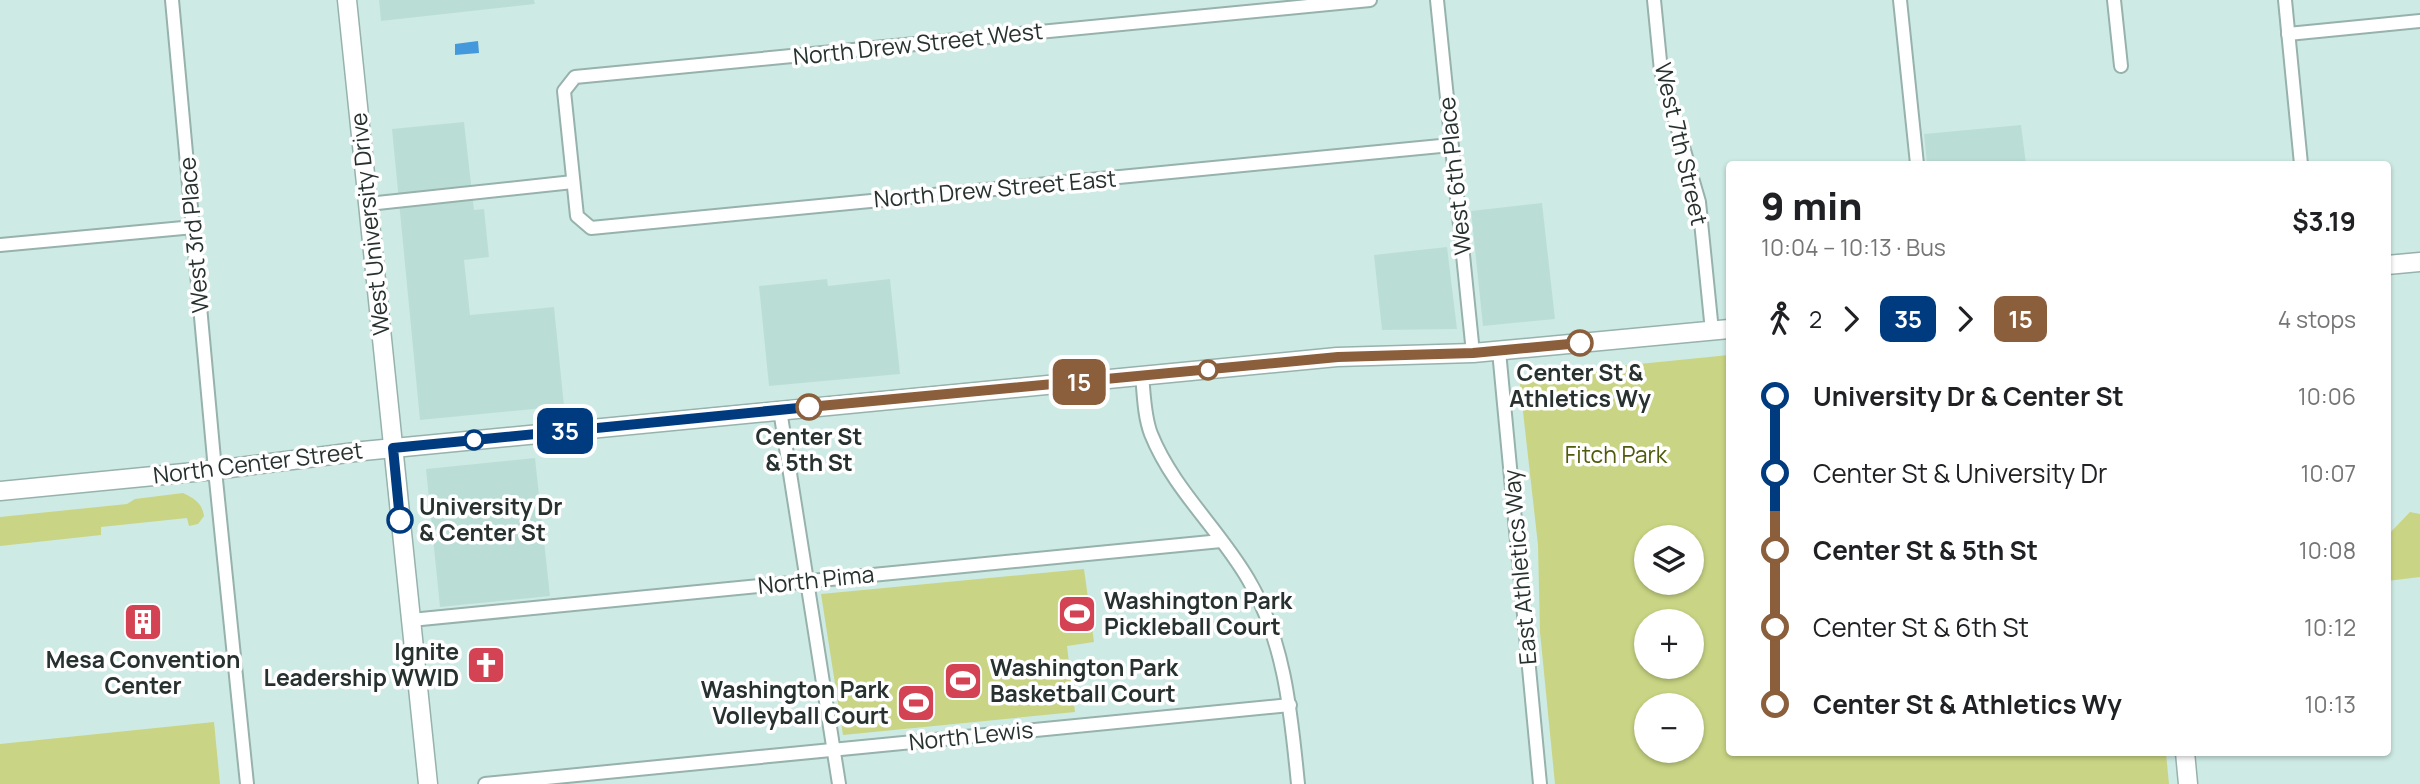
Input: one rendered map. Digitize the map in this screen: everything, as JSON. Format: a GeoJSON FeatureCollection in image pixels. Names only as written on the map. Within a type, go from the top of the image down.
{"type":"FeatureCollection","features":[{"type":"Feature","properties":{"kind":"street","name":"West 3rd Place"},"geometry":{"type":"LineString","coordinates":[[172,0],[247,784]]}},
{"type":"Feature","properties":{"kind":"street","name":"West University Drive"},"geometry":{"type":"LineString","coordinates":[[347,0],[428,784]]}},
{"type":"Feature","properties":{"kind":"street","name":"North Drew Street West"},"geometry":{"type":"LineString","coordinates":[[573,182],[564,91],[575,77],[1370,0]]}},
{"type":"Feature","properties":{"kind":"street","name":"West 6th Place"},"geometry":{"type":"LineString","coordinates":[[1437,0],[1473,353]]}},
{"type":"Feature","properties":{"kind":"street","name":"West 7th Street"},"geometry":{"type":"LineString","coordinates":[[1654,0],[1661,71],[1699,202],[1720,330]]}},
{"type":"Feature","properties":{"kind":"street"},"geometry":{"type":"LineString","coordinates":[[1900,0],[1917,161]]}},
{"type":"Feature","properties":{"kind":"street"},"geometry":{"type":"LineString","coordinates":[[2114,0],[2121,66]]}},
{"type":"Feature","properties":{"kind":"street"},"geometry":{"type":"LineString","coordinates":[[2285,0],[2301,161]]}},
{"type":"Feature","properties":{"kind":"street"},"geometry":{"type":"LineString","coordinates":[[2288,34],[2420,21]]}},
{"type":"Feature","properties":{"kind":"street","name":"North Drew Street East"},"geometry":{"type":"LineString","coordinates":[[573,182],[577,216],[591,228],[1451,145]]}},
{"type":"Feature","properties":{"kind":"street"},"geometry":{"type":"LineString","coordinates":[[369,204],[573,182]]}},
{"type":"Feature","properties":{"kind":"street"},"geometry":{"type":"LineString","coordinates":[[0,244],[194,227]]}},
{"type":"Feature","properties":{"kind":"street"},"geometry":{"type":"LineString","coordinates":[[2391,265],[2420,262]]}},
{"type":"Feature","properties":{"kind":"street","name":"North Center Street"},"geometry":{"type":"LineString","coordinates":[[0,491],[215,470],[393,448],[1338,357],[1473,353],[1720,330]]}},
{"type":"Feature","properties":{"kind":"street","name":"East Athletics Way"},"geometry":{"type":"LineString","coordinates":[[1499,351],[1540,784]]}},
{"type":"Feature","properties":{"kind":"street"},"geometry":{"type":"LineString","coordinates":[[1142,376],[1150,432],[1167,467],[1249,579],[1268,620],[1290,705],[1298,784]]}},
{"type":"Feature","properties":{"kind":"street"},"geometry":{"type":"LineString","coordinates":[[780,410],[839,784]]}},
{"type":"Feature","properties":{"kind":"street","name":"North Pima"},"geometry":{"type":"LineString","coordinates":[[411,620],[1221,541]]}},
{"type":"Feature","properties":{"kind":"street","name":"North Lewis"},"geometry":{"type":"LineString","coordinates":[[485,784],[1290,705]]}},
{"type":"Feature","properties":{"kind":"street"},"geometry":{"type":"LineString","coordinates":[[2185,756],[2188,784]]}},
{"type":"Feature","properties":{"kind":"shaded area"},"geometry":{"type":"Polygon","coordinates":[[[379,0],[534,0],[535,4],[381,21],[379,0]]]}},
{"type":"Feature","properties":{"kind":"shaded area"},"geometry":{"type":"Polygon","coordinates":[[[464,122],[474,210],[484,209],[489,257],[464,260],[470,315],[554,307],[564,406],[420,420],[392,129],[464,122]]]}},
{"type":"Feature","properties":{"kind":"shaded area"},"geometry":{"type":"Polygon","coordinates":[[[2021,125],[2026,161],[1927,161],[1924,134],[2021,125]]]}},
{"type":"Feature","properties":{"kind":"shaded area"},"geometry":{"type":"Polygon","coordinates":[[[1542,203],[1555,319],[1483,326],[1471,211],[1542,203]]]}},
{"type":"Feature","properties":{"kind":"shaded area"},"geometry":{"type":"Polygon","coordinates":[[[1447,247],[1457,329],[1382,330],[1374,255],[1447,247]]]}},
{"type":"Feature","properties":{"kind":"shaded area"},"geometry":{"type":"Polygon","coordinates":[[[827,279],[828,286],[890,279],[900,374],[769,386],[759,286],[827,279]]]}},
{"type":"Feature","properties":{"kind":"shaded area"},"geometry":{"type":"Polygon","coordinates":[[[535,458],[550,596],[440,607],[426,469],[535,458]]]}},
{"type":"Feature","properties":{"kind":"green space","name":"Fitch Park"},"geometry":{"type":"Polygon","coordinates":[[[1726,355],[1726,756],[2166,756],[2169,784],[1555,784],[1540,632],[1538,545],[1519,376],[1726,355]]]}},
{"type":"Feature","properties":{"kind":"green space"},"geometry":{"type":"Polygon","coordinates":[[[183,493],[194,499],[202,508],[204,516],[198,524],[189,526],[187,518],[101,527],[101,535],[0,546],[0,517],[127,504],[135,499],[183,493]]]}},
{"type":"Feature","properties":{"kind":"green space"},"geometry":{"type":"Polygon","coordinates":[[[2410,512],[2420,514],[2420,577],[2391,581],[2391,532],[2410,512]]]}},
{"type":"Feature","properties":{"kind":"green space"},"geometry":{"type":"Polygon","coordinates":[[[1084,569],[1094,642],[1067,646],[1075,712],[843,735],[821,594],[1084,569]]]}},
{"type":"Feature","properties":{"kind":"green space"},"geometry":{"type":"Polygon","coordinates":[[[214,722],[220,784],[0,784],[0,744],[214,722]]]}},
{"type":"Feature","properties":{"kind":"water"},"geometry":{"type":"Polygon","coordinates":[[[478,41],[479,53],[455,55],[455,44],[478,41]]]}},
{"type":"Feature","properties":{"kind":"bus line","name":"15"},"geometry":{"type":"LineString","coordinates":[[809,407],[1338,357],[1473,353],[1580,343]]}},
{"type":"Feature","properties":{"kind":"bus line","name":"35"},"geometry":{"type":"LineString","coordinates":[[400,520],[393,448],[809,407]]}},
{"type":"Feature","properties":{"kind":"place","name":"Center St & Athletics Wy"},"geometry":{"type":"Point","coordinates":[1580,343]}},
{"type":"Feature","properties":{"kind":"place","name":"Center St & 5th St"},"geometry":{"type":"Point","coordinates":[809,407]}},
{"type":"Feature","properties":{"kind":"place","name":"University Dr & Center St"},"geometry":{"type":"Point","coordinates":[400,520]}},
{"type":"Feature","properties":{"kind":"place","name":"Washington Park Pickleball Court"},"geometry":{"type":"Point","coordinates":[1077,614]}},
{"type":"Feature","properties":{"kind":"place","name":"Mesa Convention Center"},"geometry":{"type":"Point","coordinates":[143,622]}},
{"type":"Feature","properties":{"kind":"place","name":"Ignite Leadership WWID"},"geometry":{"type":"Point","coordinates":[486,665]}},
{"type":"Feature","properties":{"kind":"place","name":"Washington Park Basketball Court"},"geometry":{"type":"Point","coordinates":[963,681]}},
{"type":"Feature","properties":{"kind":"place","name":"Washington Park Volleyball Court"},"geometry":{"type":"Point","coordinates":[916,703]}}]}
